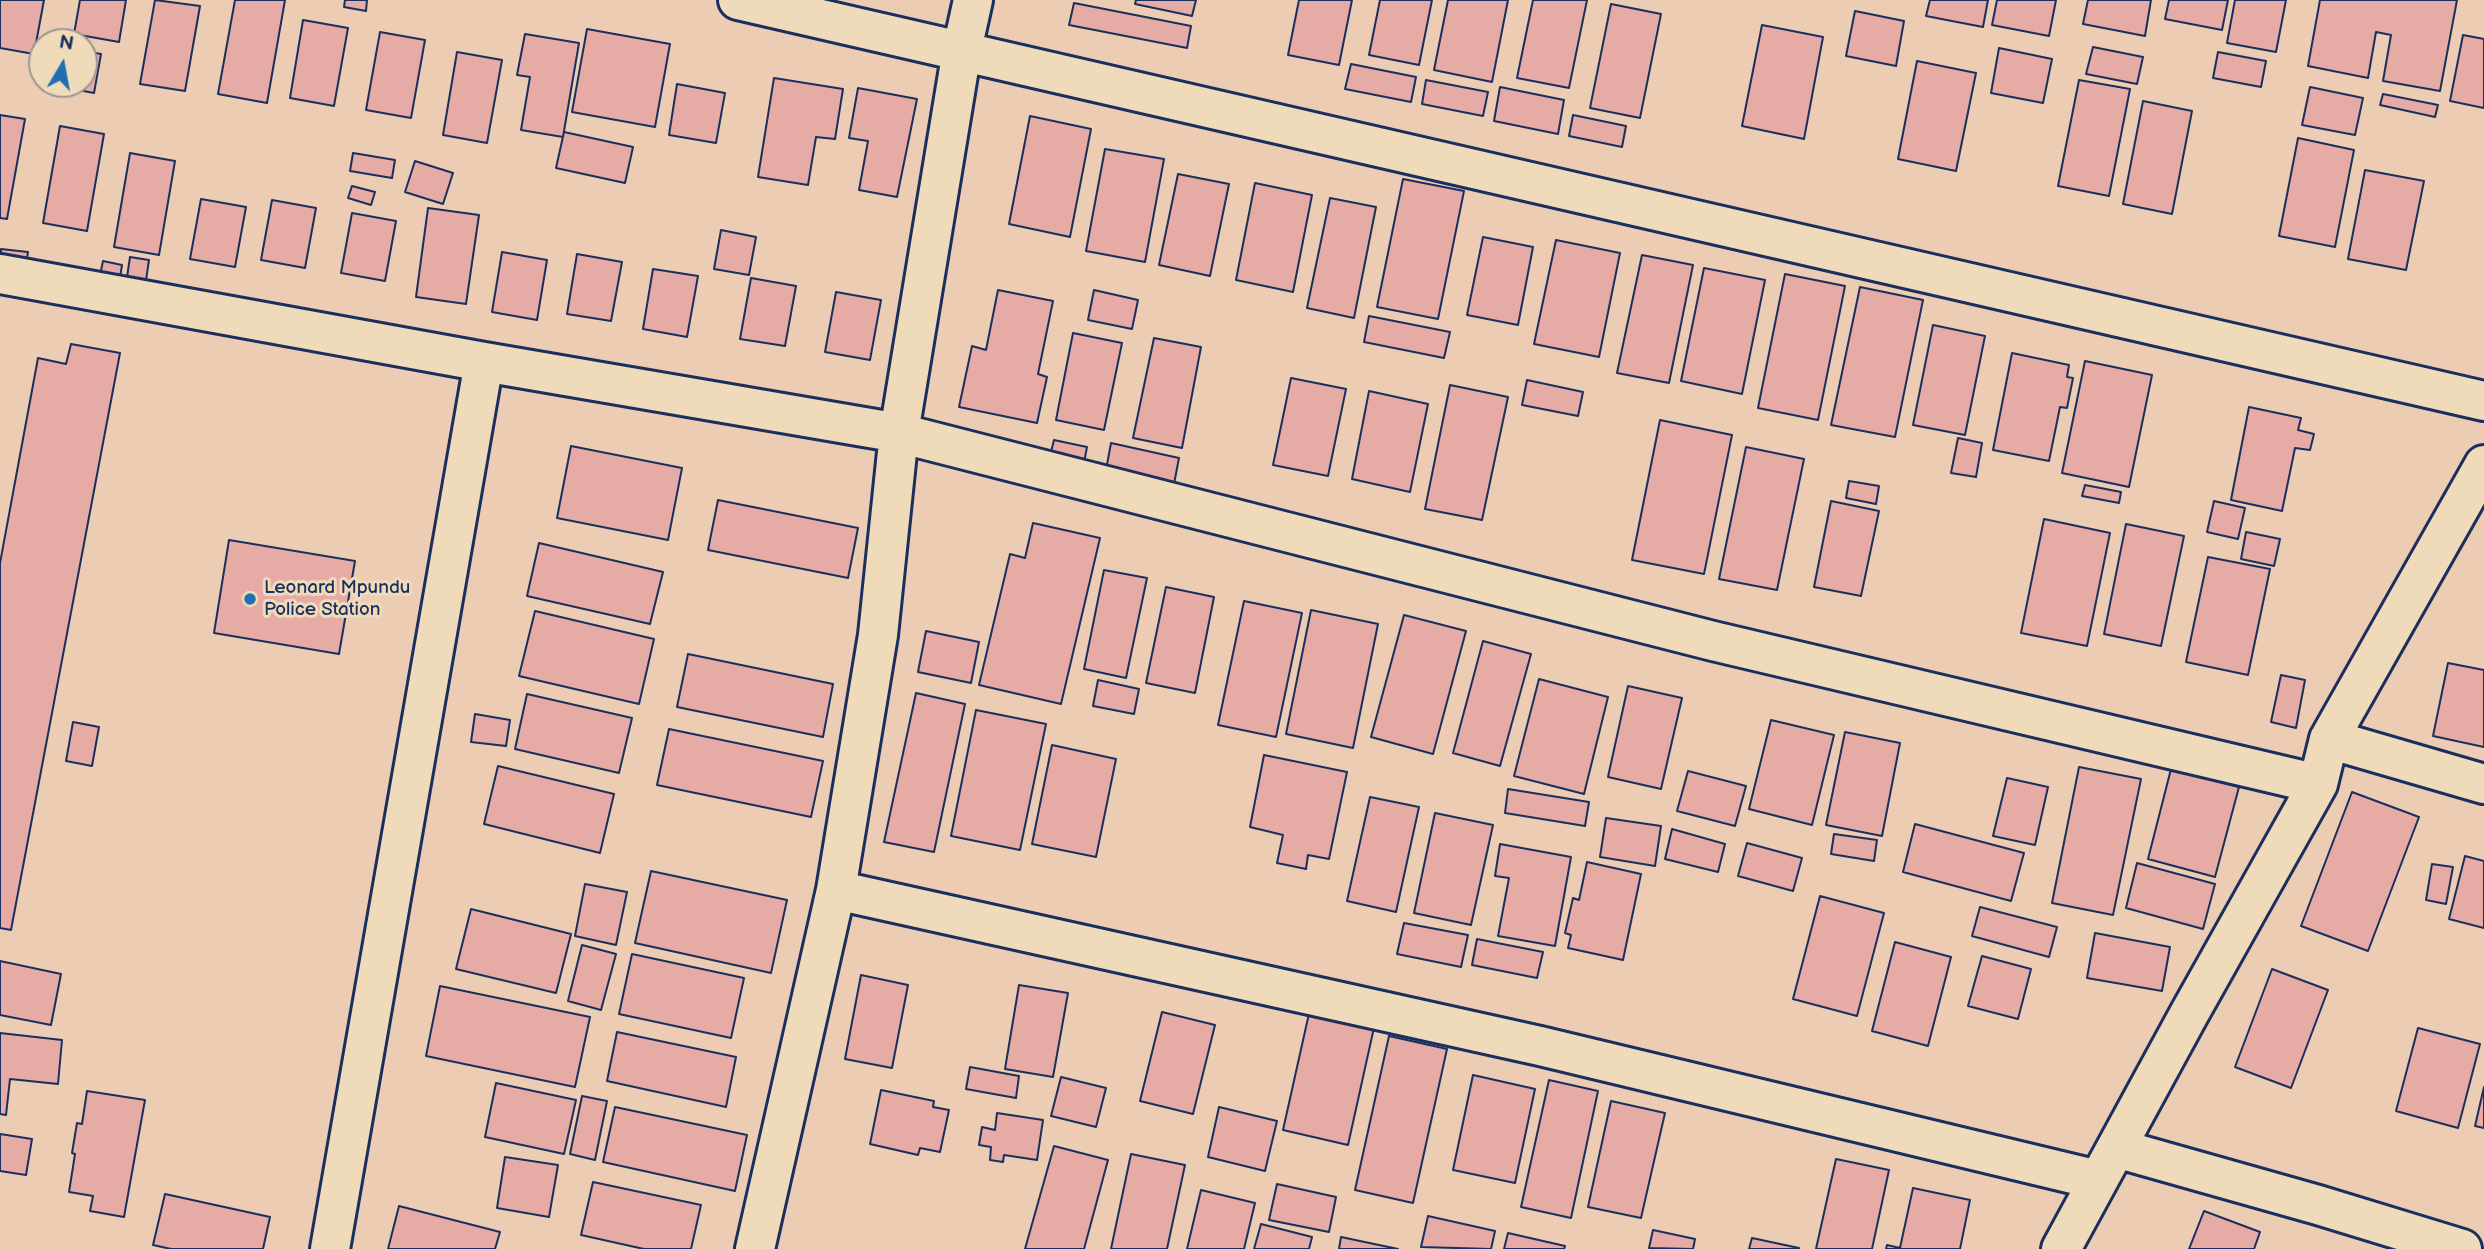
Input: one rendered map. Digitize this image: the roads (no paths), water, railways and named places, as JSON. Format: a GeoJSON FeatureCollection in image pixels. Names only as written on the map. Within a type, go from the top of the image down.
{"type":"FeatureCollection","features":[{"type":"Feature","properties":{"kind":"street"},"geometry":{"type":"LineString","coordinates":[[738,0],[2484,401]]}},
{"type":"Feature","properties":{"kind":"street"},"geometry":{"type":"LineString","coordinates":[[755,1249],[836,890],[878,635],[899,433],[962,50],[973,0]]}},
{"type":"Feature","properties":{"kind":"street"},"geometry":{"type":"LineString","coordinates":[[2,286],[484,362],[899,433],[1713,641],[2318,784]]}},
{"type":"Feature","properties":{"kind":"street"},"geometry":{"type":"LineString","coordinates":[[331,1249],[484,362]]}},
{"type":"Feature","properties":{"kind":"street"},"geometry":{"type":"LineString","coordinates":[[2061,1249],[2318,784],[2329,738],[2484,465]]}},
{"type":"Feature","properties":{"kind":"street"},"geometry":{"type":"LineString","coordinates":[[2329,738],[2484,785]]}},
{"type":"Feature","properties":{"kind":"street"},"geometry":{"type":"LineString","coordinates":[[836,890],[1539,1046],[2318,1205],[2462,1249]]}},
{"type":"Feature","properties":{"kind":"place","name":"Leonard Mpundu Police Station"},"geometry":{"type":"Point","coordinates":[250,599]}}]}
